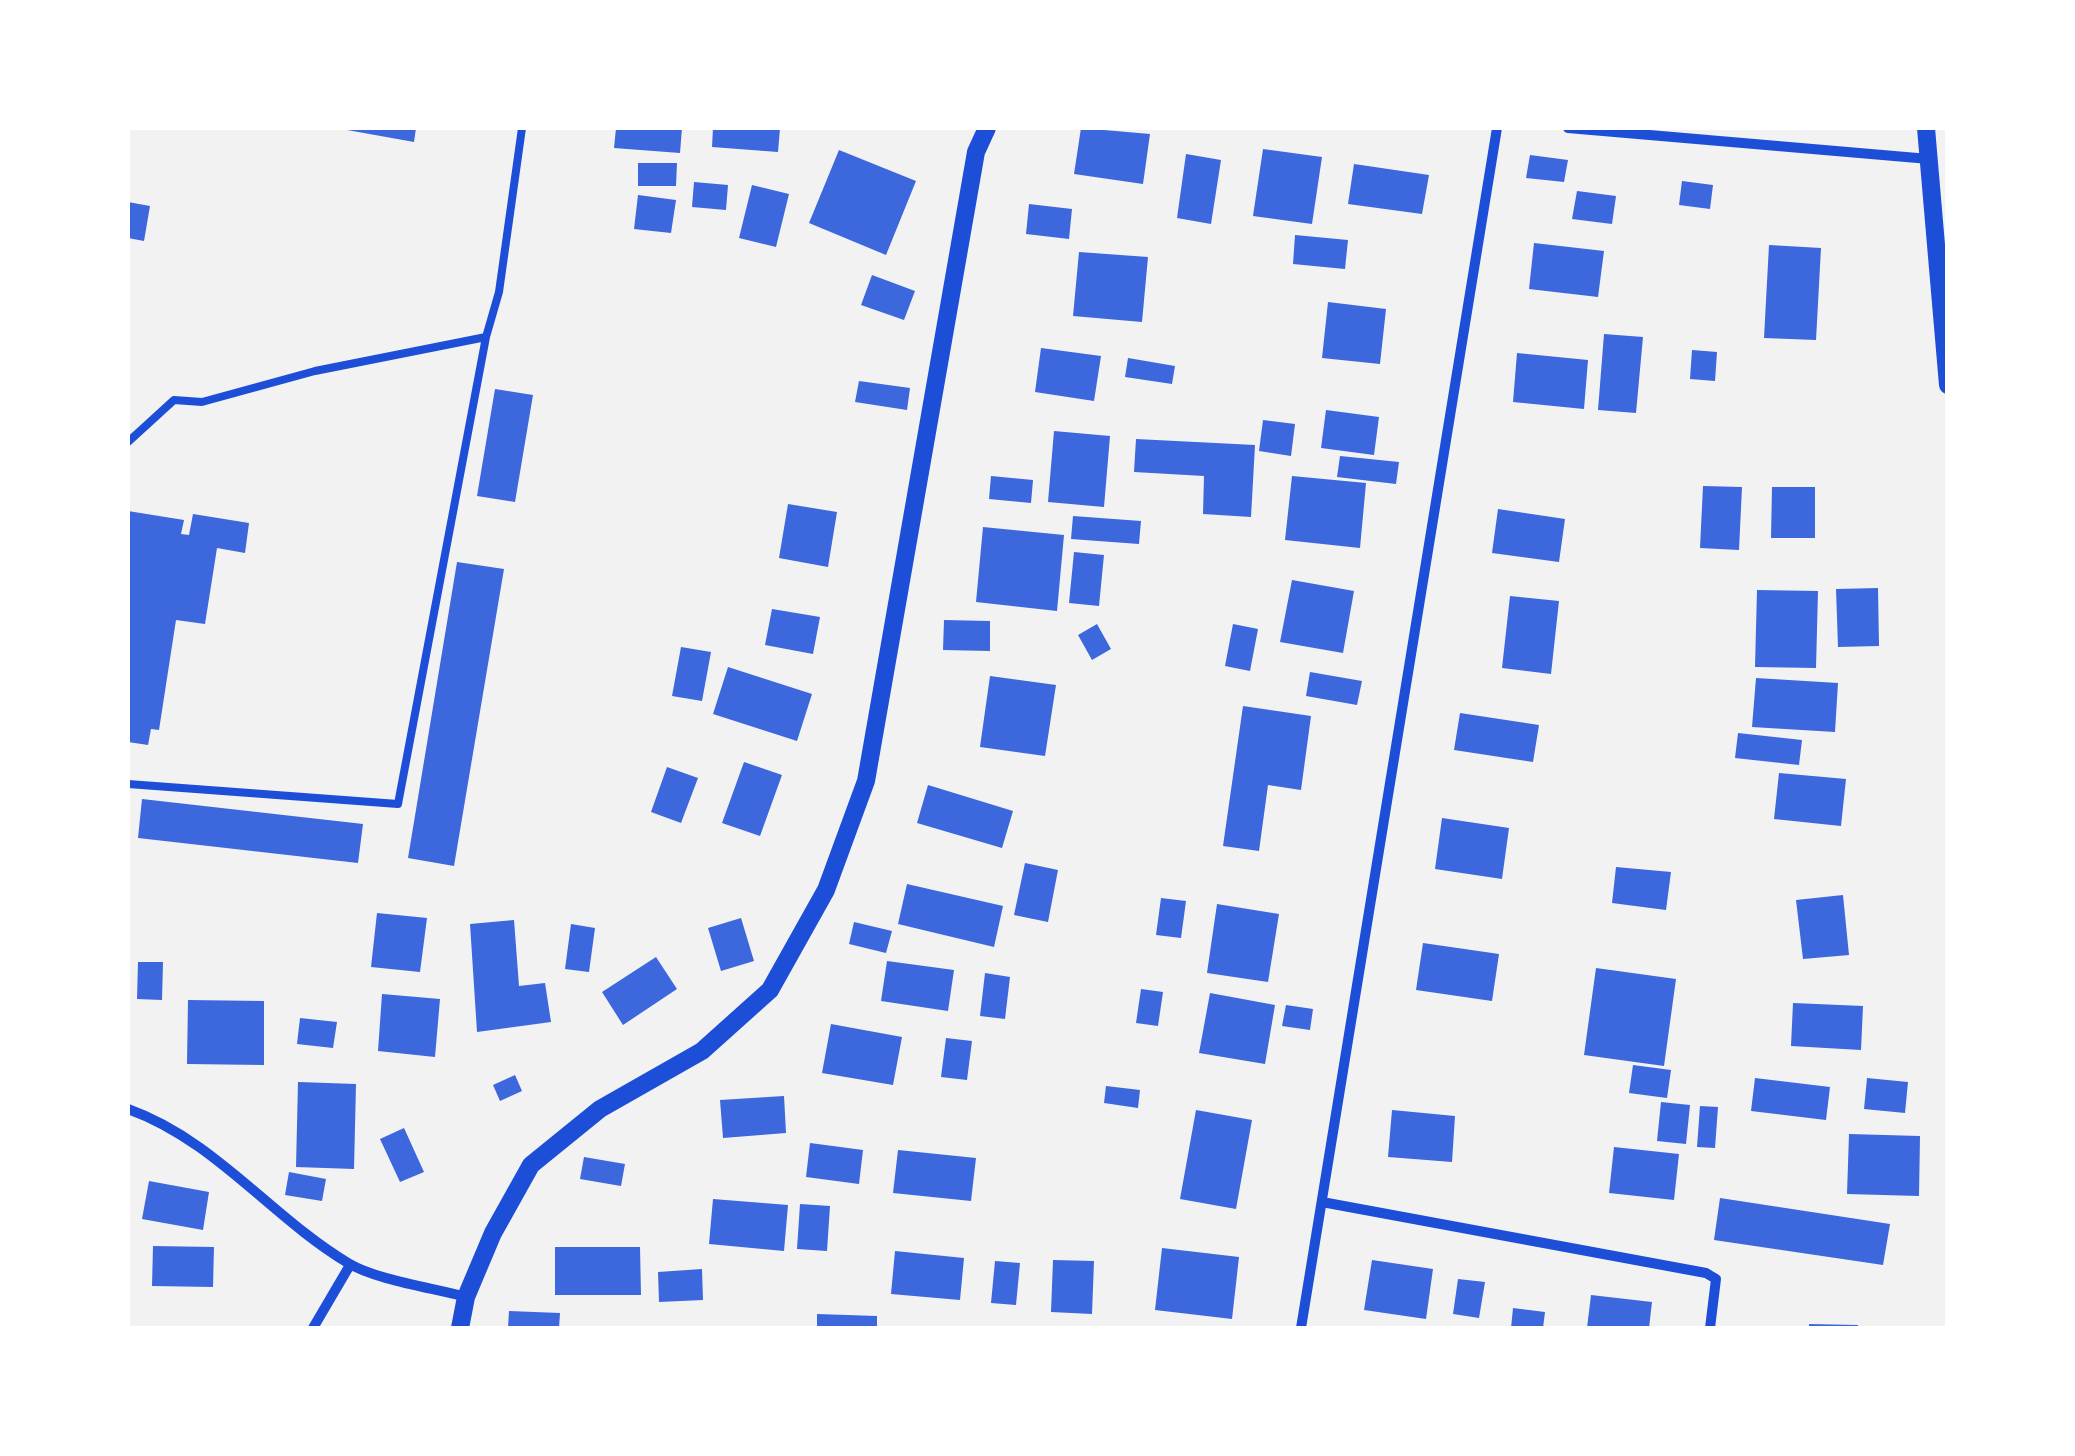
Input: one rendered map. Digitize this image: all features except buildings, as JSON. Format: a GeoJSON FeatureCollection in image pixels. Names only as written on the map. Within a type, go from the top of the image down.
{"type":"FeatureCollection","features":[{"type":"Feature","properties":{"kind":"street"},"geometry":{"type":"LineString","coordinates":[[460,1328],[466,1297],[492,1233],[531,1165],[600,1110],[702,1051],[770,990],[826,890],[866,781],[976,152],[986,128]]}},
{"type":"Feature","properties":{"kind":"street"},"geometry":{"type":"LineString","coordinates":[[1301,1328],[1497,128]]}},
{"type":"Feature","properties":{"kind":"street"},"geometry":{"type":"LineString","coordinates":[[1568,128],[1651,132],[1928,159]]}},
{"type":"Feature","properties":{"kind":"street"},"geometry":{"type":"LineString","coordinates":[[1926,128],[1948,385]]}},
{"type":"Feature","properties":{"kind":"street"},"geometry":{"type":"LineString","coordinates":[[128,1109],[155,1119],[222,1162],[350,1265],[466,1297]]}},
{"type":"Feature","properties":{"kind":"street"},"geometry":{"type":"LineString","coordinates":[[1322,1202],[1706,1274],[1716,1279],[1710,1328]]}},
{"type":"Feature","properties":{"kind":"street"},"geometry":{"type":"LineString","coordinates":[[313,1328],[350,1265]]}},
{"type":"Feature","properties":{"kind":"lane"},"geometry":{"type":"LineString","coordinates":[[128,784],[398,804],[486,337],[499,292],[522,128]]}},
{"type":"Feature","properties":{"kind":"lane"},"geometry":{"type":"LineString","coordinates":[[128,442],[174,400],[202,402],[315,371],[486,337]]}}]}
